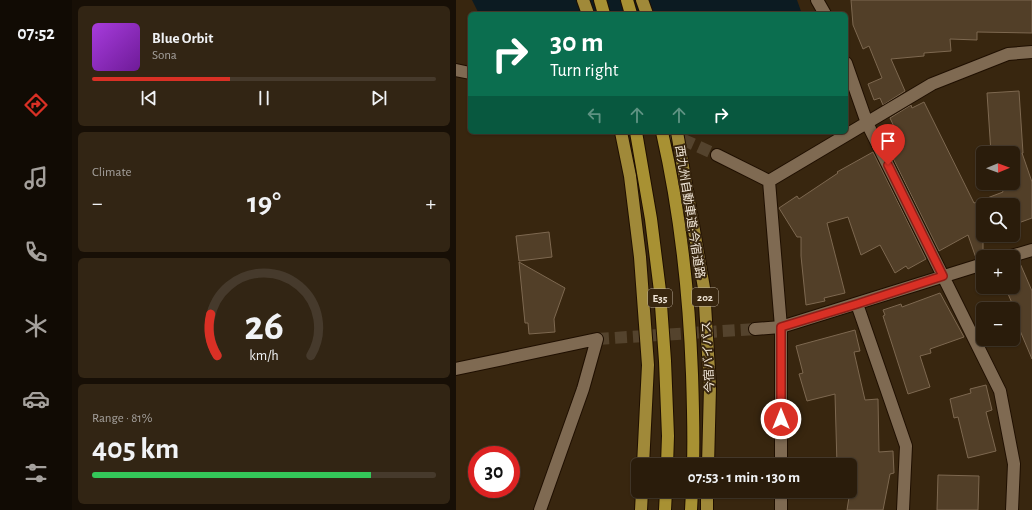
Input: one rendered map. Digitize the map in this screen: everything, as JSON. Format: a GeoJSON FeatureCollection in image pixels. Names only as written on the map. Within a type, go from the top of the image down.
{"type":"FeatureCollection","features":[{"type":"Feature","properties":{"kind":"highway"},"geometry":{"type":"LineString","coordinates":[[584,0],[587,12]]}},
{"type":"Feature","properties":{"kind":"highway"},"geometry":{"type":"LineString","coordinates":[[600,0],[603,12]]}},
{"type":"Feature","properties":{"kind":"highway"},"geometry":{"type":"LineString","coordinates":[[627,0],[630,12]]}},
{"type":"Feature","properties":{"kind":"highway"},"geometry":{"type":"LineString","coordinates":[[642,0],[646,12]]}},
{"type":"Feature","properties":{"kind":"highway"},"geometry":{"type":"LineString","coordinates":[[621,134],[630,176],[640,257],[648,365],[643,458]]}},
{"type":"Feature","properties":{"kind":"highway","name":"E35"},"geometry":{"type":"LineString","coordinates":[[636,134],[651,219],[660,291],[665,361],[668,436],[667,458]]}},
{"type":"Feature","properties":{"kind":"highway","name":"西九州自動車道;今宿道路"},"geometry":{"type":"LineString","coordinates":[[662,134],[678,217],[687,286],[694,435],[693,458]]}},
{"type":"Feature","properties":{"kind":"highway","name":"今宿バイパス"},"geometry":{"type":"LineString","coordinates":[[677,134],[704,288],[710,388],[708,458]]}},
{"type":"Feature","properties":{"kind":"highway"},"geometry":{"type":"LineString","coordinates":[[641,510],[642,498]]}},
{"type":"Feature","properties":{"kind":"highway"},"geometry":{"type":"LineString","coordinates":[[666,498],[666,510]]}},
{"type":"Feature","properties":{"kind":"highway"},"geometry":{"type":"LineString","coordinates":[[691,510],[692,498]]}},
{"type":"Feature","properties":{"kind":"highway"},"geometry":{"type":"LineString","coordinates":[[707,498],[707,510]]}},
{"type":"Feature","properties":{"kind":"street"},"geometry":{"type":"LineString","coordinates":[[818,0],[824,12]]}},
{"type":"Feature","properties":{"kind":"street"},"geometry":{"type":"LineString","coordinates":[[768,181],[932,84],[1008,54],[1032,52]]}},
{"type":"Feature","properties":{"kind":"street"},"geometry":{"type":"LineString","coordinates":[[456,70],[468,73]]}},
{"type":"Feature","properties":{"kind":"street"},"geometry":{"type":"LineString","coordinates":[[848,70],[867,123],[1000,391],[1014,464],[1012,510]]}},
{"type":"Feature","properties":{"kind":"street"},"geometry":{"type":"LineString","coordinates":[[717,155],[768,181]]}},
{"type":"Feature","properties":{"kind":"street"},"geometry":{"type":"LineString","coordinates":[[768,181],[781,327],[781,458]]}},
{"type":"Feature","properties":{"kind":"street"},"geometry":{"type":"LineString","coordinates":[[1020,254],[1032,250]]}},
{"type":"Feature","properties":{"kind":"street"},"geometry":{"type":"LineString","coordinates":[[755,329],[781,327],[976,266]]}},
{"type":"Feature","properties":{"kind":"street"},"geometry":{"type":"LineString","coordinates":[[857,304],[906,446],[903,510]]}},
{"type":"Feature","properties":{"kind":"street"},"geometry":{"type":"LineString","coordinates":[[456,369],[597,339],[583,389],[540,510]]}},
{"type":"Feature","properties":{"kind":"street"},"geometry":{"type":"LineString","coordinates":[[781,498],[781,510]]}},
{"type":"Feature","properties":{"kind":"shaded area"},"geometry":{"type":"Polygon","coordinates":[[[472,0],[797,0],[801,12],[478,12],[472,0]]]}},
{"type":"Feature","properties":{"kind":"building"},"geometry":{"type":"Polygon","coordinates":[[[851,0],[1032,0],[1032,33],[977,32],[977,40],[950,39],[951,51],[924,53],[924,56],[891,59],[905,91],[883,105],[880,98],[874,100],[868,84],[882,78],[869,46],[863,49],[853,25],[851,0]]]}},
{"type":"Feature","properties":{"kind":"building"},"geometry":{"type":"Polygon","coordinates":[[[1019,91],[1022,153],[1032,182],[1032,218],[1020,222],[1020,198],[987,198],[1003,192],[1002,190],[1020,190],[1020,146],[991,146],[987,93],[1019,91]]]}},
{"type":"Feature","properties":{"kind":"building"},"geometry":{"type":"Polygon","coordinates":[[[924,102],[974,203],[976,202],[976,242],[983,242],[983,250],[976,250],[976,258],[968,235],[939,251],[883,138],[896,131],[890,118],[911,105],[912,108],[924,102]]]}},
{"type":"Feature","properties":{"kind":"building"},"geometry":{"type":"Polygon","coordinates":[[[873,152],[926,259],[908,269],[906,266],[895,273],[880,245],[861,255],[848,217],[827,223],[845,293],[824,298],[825,301],[806,305],[801,256],[801,237],[797,237],[779,208],[797,196],[799,199],[838,173],[837,172],[873,152]]]}},
{"type":"Feature","properties":{"kind":"building"},"geometry":{"type":"Polygon","coordinates":[[[549,232],[552,257],[519,261],[516,236],[549,232]]]}},
{"type":"Feature","properties":{"kind":"building"},"geometry":{"type":"Polygon","coordinates":[[[519,262],[565,288],[554,319],[555,332],[529,334],[528,323],[525,323],[519,262]]]}},
{"type":"Feature","properties":{"kind":"building"},"geometry":{"type":"Polygon","coordinates":[[[1020,263],[1032,291],[1032,359],[1020,331],[1020,302],[1012,302],[1008,294],[1020,294],[1020,263]]]}},
{"type":"Feature","properties":{"kind":"building"},"geometry":{"type":"Polygon","coordinates":[[[940,293],[964,337],[930,349],[931,353],[920,356],[930,387],[908,394],[883,316],[885,315],[883,310],[901,304],[902,307],[940,293]]]}},
{"type":"Feature","properties":{"kind":"building"},"geometry":{"type":"Polygon","coordinates":[[[855,330],[860,351],[854,352],[865,400],[878,399],[879,452],[893,451],[894,473],[890,474],[883,510],[847,510],[849,498],[857,498],[857,458],[837,458],[835,394],[807,401],[799,374],[803,373],[796,346],[855,330]]]}},
{"type":"Feature","properties":{"kind":"building"},"geometry":{"type":"Polygon","coordinates":[[[986,385],[992,410],[986,412],[996,451],[968,458],[958,417],[954,418],[950,399],[971,393],[970,389],[986,385]]]}},
{"type":"Feature","properties":{"kind":"building"},"geometry":{"type":"Polygon","coordinates":[[[938,475],[979,476],[978,510],[937,510],[938,475]]]}},
{"type":"Feature","properties":{"kind":"tunnel"},"geometry":{"type":"LineString","coordinates":[[670,134],[717,155]]}},
{"type":"Feature","properties":{"kind":"tunnel"},"geometry":{"type":"LineString","coordinates":[[597,339],[755,329]]}},
{"type":"Feature","properties":{"kind":"route"},"geometry":{"type":"LineString","coordinates":[[781,419],[781,327],[943,276],[888,165]]}}]}
